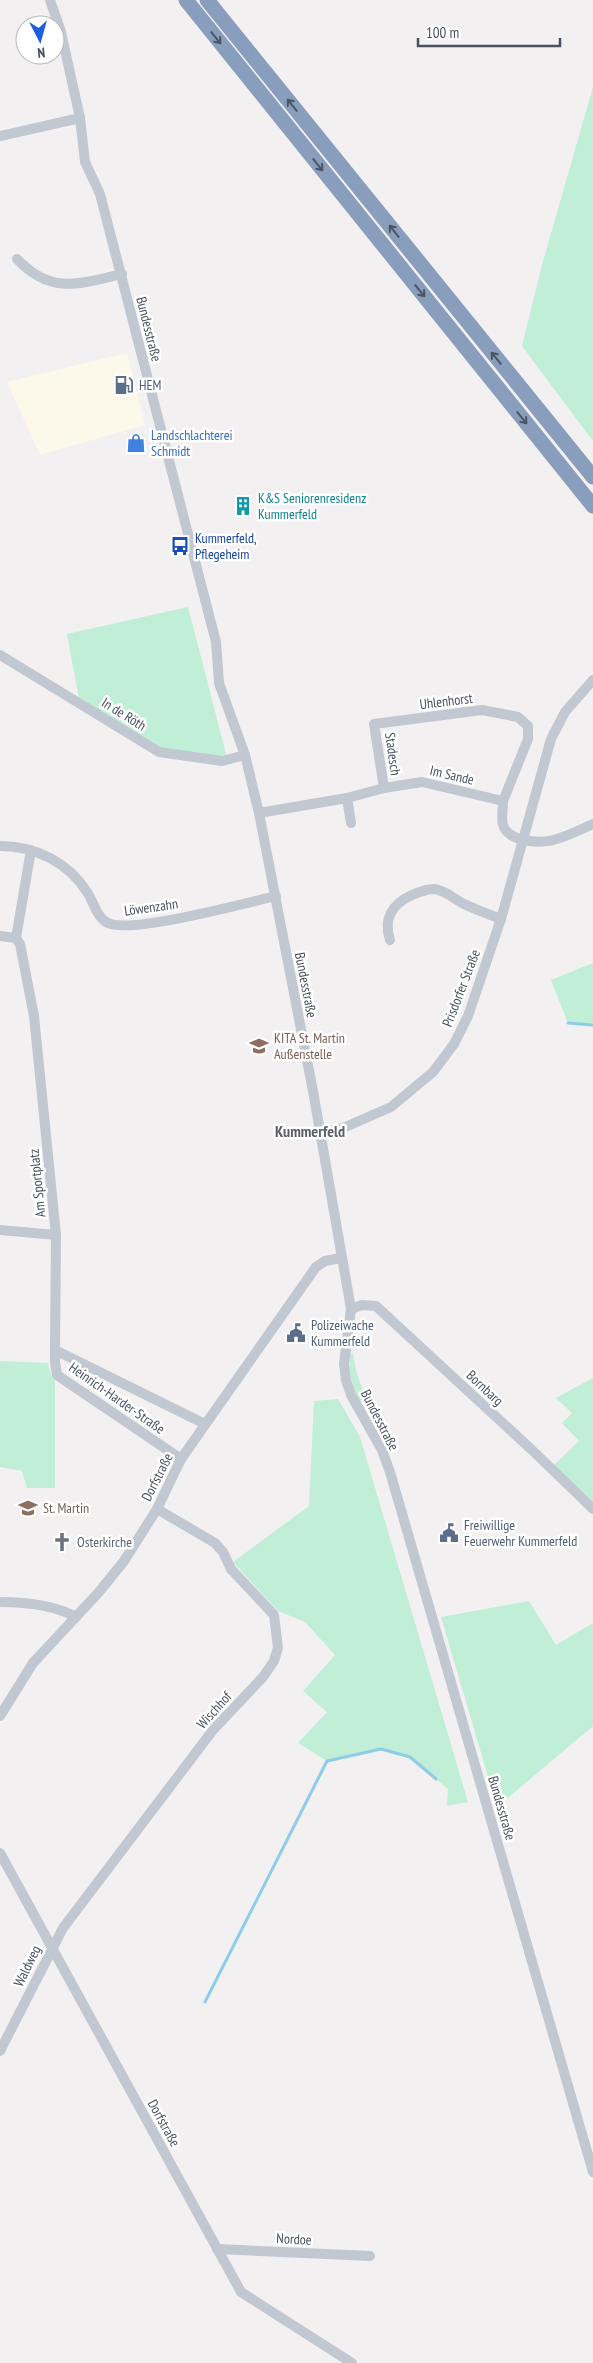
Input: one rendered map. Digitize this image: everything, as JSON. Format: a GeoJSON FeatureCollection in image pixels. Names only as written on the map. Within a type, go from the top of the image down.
{"type":"FeatureCollection","features":[{"type":"Feature","properties":{"kind":"highway"},"geometry":{"type":"LineString","coordinates":[[186,0],[593,506]]}},
{"type":"Feature","properties":{"kind":"highway"},"geometry":{"type":"LineString","coordinates":[[207,0],[593,477]]}},
{"type":"Feature","properties":{"kind":"street","name":"Bundesstraße"},"geometry":{"type":"LineString","coordinates":[[50,0],[61,32],[80,118],[85,162],[100,194],[122,274],[145,372],[216,642],[220,683],[245,755],[259,813],[276,896],[351,1308],[344,1364],[346,1380],[351,1395],[378,1443],[390,1472],[593,2172]]}},
{"type":"Feature","properties":{"kind":"street"},"geometry":{"type":"LineString","coordinates":[[0,136],[80,118]]}},
{"type":"Feature","properties":{"kind":"street"},"geometry":{"type":"LineString","coordinates":[[17,259],[28,271],[47,282],[63,285],[81,284],[122,274]]}},
{"type":"Feature","properties":{"kind":"street","name":"In de Röth"},"geometry":{"type":"LineString","coordinates":[[0,655],[159,752],[222,761],[245,755]]}},
{"type":"Feature","properties":{"kind":"street","name":"Prisdorfer Straße"},"geometry":{"type":"LineString","coordinates":[[320,1133],[343,1128],[391,1107],[433,1072],[454,1044],[468,1016],[501,919],[551,739],[565,712],[593,680]]}},
{"type":"Feature","properties":{"kind":"street","name":"Uhlenhorst"},"geometry":{"type":"LineString","coordinates":[[374,724],[482,710],[518,717],[528,726],[528,739],[503,801]]}},
{"type":"Feature","properties":{"kind":"street","name":"Stadesch"},"geometry":{"type":"LineString","coordinates":[[374,724],[384,788]]}},
{"type":"Feature","properties":{"kind":"street","name":"Im Sande"},"geometry":{"type":"LineString","coordinates":[[259,813],[347,798],[384,788],[422,782],[503,801]]}},
{"type":"Feature","properties":{"kind":"street"},"geometry":{"type":"LineString","coordinates":[[347,798],[351,823]]}},
{"type":"Feature","properties":{"kind":"street"},"geometry":{"type":"LineString","coordinates":[[503,801],[503,825],[510,835],[522,839],[543,843],[554,841],[593,824]]}},
{"type":"Feature","properties":{"kind":"street"},"geometry":{"type":"LineString","coordinates":[[0,846],[31,850]]}},
{"type":"Feature","properties":{"kind":"street","name":"Löwenzahn"},"geometry":{"type":"LineString","coordinates":[[31,850],[48,856],[66,869],[87,892],[97,913],[108,923],[127,926],[164,921],[276,896]]}},
{"type":"Feature","properties":{"kind":"street","name":"Am Sportplatz"},"geometry":{"type":"LineString","coordinates":[[31,850],[16,938],[20,944],[34,1016],[56,1235],[55,1350]]}},
{"type":"Feature","properties":{"kind":"street"},"geometry":{"type":"LineString","coordinates":[[390,940],[387,927],[394,907],[402,900],[423,890],[443,891],[462,903],[501,919]]}},
{"type":"Feature","properties":{"kind":"street"},"geometry":{"type":"LineString","coordinates":[[0,936],[16,938]]}},
{"type":"Feature","properties":{"kind":"street"},"geometry":{"type":"LineString","coordinates":[[0,1230],[56,1235]]}},
{"type":"Feature","properties":{"kind":"street","name":"Dorfstraße"},"geometry":{"type":"LineString","coordinates":[[0,1716],[34,1663],[124,1561],[156,1509],[181,1459],[316,1267],[325,1261],[341,1258]]}},
{"type":"Feature","properties":{"kind":"street","name":"Bornbarg"},"geometry":{"type":"LineString","coordinates":[[351,1308],[362,1305],[376,1306],[593,1509]]}},
{"type":"Feature","properties":{"kind":"street"},"geometry":{"type":"LineString","coordinates":[[55,1350],[205,1424]]}},
{"type":"Feature","properties":{"kind":"street","name":"Heinrich-Harder-Straße"},"geometry":{"type":"LineString","coordinates":[[55,1350],[54,1362],[57,1375],[181,1459]]}},
{"type":"Feature","properties":{"kind":"street","name":"Wischhof"},"geometry":{"type":"LineString","coordinates":[[52,1946],[80,1905],[207,1737],[263,1676],[274,1661],[278,1648],[274,1615],[230,1569],[223,1552],[215,1543],[156,1509]]}},
{"type":"Feature","properties":{"kind":"street"},"geometry":{"type":"LineString","coordinates":[[0,1602],[39,1605],[76,1617]]}},
{"type":"Feature","properties":{"kind":"street","name":"Dorfstraße"},"geometry":{"type":"LineString","coordinates":[[0,1852],[241,2292],[352,2363]]}},
{"type":"Feature","properties":{"kind":"street","name":"Waldweg"},"geometry":{"type":"LineString","coordinates":[[0,2052],[52,1946]]}},
{"type":"Feature","properties":{"kind":"street","name":"Nordoe"},"geometry":{"type":"LineString","coordinates":[[217,2249],[370,2256]]}},
{"type":"Feature","properties":{"kind":"shaded area"},"geometry":{"type":"Polygon","coordinates":[[[127,353],[145,425],[40,455],[7,382],[127,353]]]}},
{"type":"Feature","properties":{"kind":"green space"},"geometry":{"type":"Polygon","coordinates":[[[593,87],[593,441],[522,346],[542,265],[593,87]]]}},
{"type":"Feature","properties":{"kind":"green space"},"geometry":{"type":"Polygon","coordinates":[[[188,607],[226,754],[221,756],[160,748],[79,699],[67,634],[188,607]]]}},
{"type":"Feature","properties":{"kind":"green space"},"geometry":{"type":"Polygon","coordinates":[[[593,963],[593,1025],[568,1023],[551,980],[593,963]]]}},
{"type":"Feature","properties":{"kind":"green space"},"geometry":{"type":"Polygon","coordinates":[[[353,1353],[356,1371],[366,1399],[363,1401],[359,1401],[351,1378],[350,1354],[353,1353]]]}},
{"type":"Feature","properties":{"kind":"green space"},"geometry":{"type":"Polygon","coordinates":[[[0,1361],[48,1363],[55,1381],[55,1488],[27,1488],[22,1471],[0,1467],[0,1361]]]}},
{"type":"Feature","properties":{"kind":"green space"},"geometry":{"type":"Polygon","coordinates":[[[593,1378],[593,1502],[553,1466],[579,1441],[562,1423],[572,1413],[556,1398],[593,1378]]]}},
{"type":"Feature","properties":{"kind":"green space"},"geometry":{"type":"Polygon","coordinates":[[[338,1399],[360,1437],[468,1802],[447,1806],[448,1789],[410,1757],[381,1749],[327,1761],[298,1743],[327,1712],[303,1691],[335,1655],[305,1622],[278,1611],[233,1562],[309,1506],[314,1401],[338,1399]]]}},
{"type":"Feature","properties":{"kind":"green space"},"geometry":{"type":"Polygon","coordinates":[[[529,1601],[556,1645],[593,1623],[593,1726],[497,1807],[441,1617],[529,1601]]]}},
{"type":"Feature","properties":{"kind":"waterway"},"geometry":{"type":"LineString","coordinates":[[568,1023],[593,1025]]}},
{"type":"Feature","properties":{"kind":"waterway"},"geometry":{"type":"LineString","coordinates":[[205,2002],[327,1761],[381,1749],[410,1757],[436,1779]]}},
{"type":"Feature","properties":{"kind":"place","name":"HEM"},"geometry":{"type":"Point","coordinates":[124,385]}},
{"type":"Feature","properties":{"kind":"place","name":"Landschlachterei Schmidt"},"geometry":{"type":"Point","coordinates":[136,443]}},
{"type":"Feature","properties":{"kind":"place","name":"K&S Seniorenresidenz Kummerfeld"},"geometry":{"type":"Point","coordinates":[243,506]}},
{"type":"Feature","properties":{"kind":"place","name":"Kummerfeld, Pflegeheim"},"geometry":{"type":"Point","coordinates":[180,546]}},
{"type":"Feature","properties":{"kind":"place","name":"KITA St. Martin Außenstelle"},"geometry":{"type":"Point","coordinates":[259,1046]}},
{"type":"Feature","properties":{"kind":"place","name":"Polizeiwache Kummerfeld"},"geometry":{"type":"Point","coordinates":[296,1333]}},
{"type":"Feature","properties":{"kind":"place","name":"St. Martin"},"geometry":{"type":"Point","coordinates":[28,1508]}},
{"type":"Feature","properties":{"kind":"place","name":"Freiwillige Feuerwehr Kummerfeld"},"geometry":{"type":"Point","coordinates":[449,1533]}},
{"type":"Feature","properties":{"kind":"place","name":"Osterkirche"},"geometry":{"type":"Point","coordinates":[62,1542]}},
{"type":"Feature","properties":{"kind":"district","name":"Kummerfeld"},"geometry":{"type":"Point","coordinates":[310,1131]}}]}
